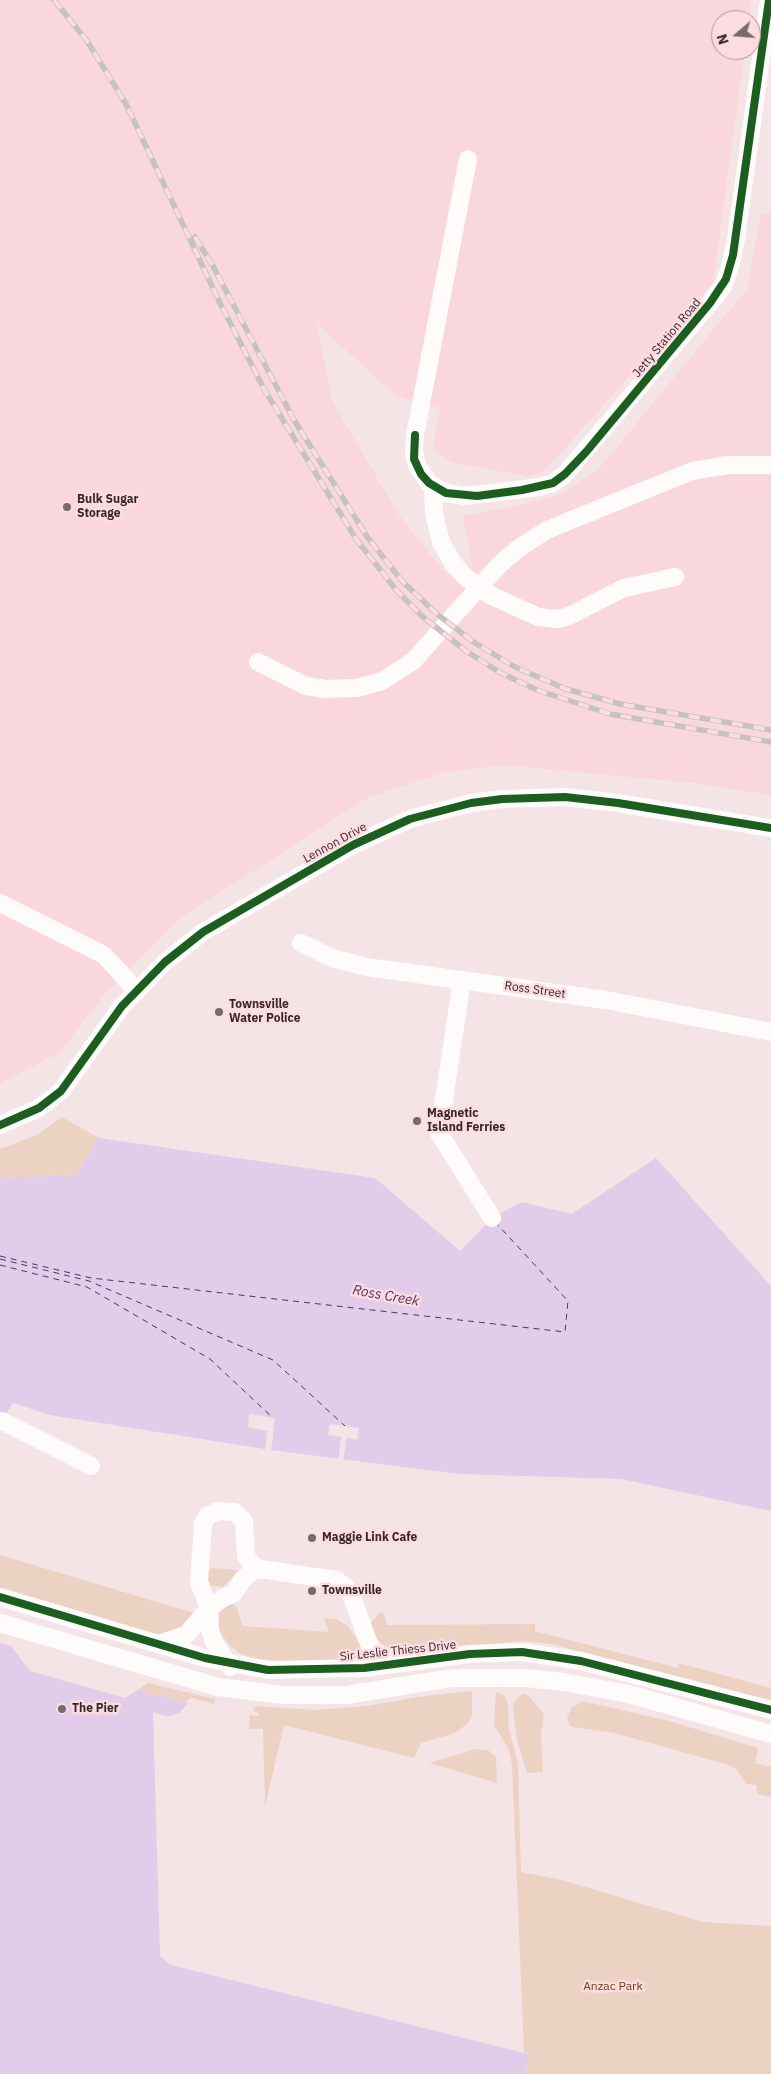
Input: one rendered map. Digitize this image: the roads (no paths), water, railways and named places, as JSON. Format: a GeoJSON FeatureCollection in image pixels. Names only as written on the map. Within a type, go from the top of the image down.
{"type":"FeatureCollection","features":[{"type":"Feature","properties":{"kind":"street","name":"Jetty Station Road"},"geometry":{"type":"LineString","coordinates":[[468,159],[415,434],[414,452],[417,466],[425,479],[433,486],[454,495],[477,496],[540,487],[559,479],[586,452],[717,294],[730,268],[736,239],[769,0]]}},
{"type":"Feature","properties":{"kind":"street"},"geometry":{"type":"LineString","coordinates":[[258,662],[306,686],[340,690],[357,688],[382,681],[413,661],[500,564],[533,538],[560,523],[672,478],[709,467],[746,464],[771,465]]}},
{"type":"Feature","properties":{"kind":"street"},"geometry":{"type":"LineString","coordinates":[[433,486],[434,514],[441,542],[453,563],[463,575],[488,594],[538,617],[558,619],[569,616],[624,588],[676,577]]}},
{"type":"Feature","properties":{"kind":"street","name":"Lennon Drive"},"geometry":{"type":"LineString","coordinates":[[0,1125],[39,1108],[61,1091],[103,1031],[165,962],[224,919],[367,838],[410,819],[440,810],[502,799],[565,797],[618,803],[771,828]]}},
{"type":"Feature","properties":{"kind":"street"},"geometry":{"type":"LineString","coordinates":[[0,903],[104,955],[137,991]]}},
{"type":"Feature","properties":{"kind":"street","name":"Ross Street"},"geometry":{"type":"LineString","coordinates":[[302,943],[318,953],[350,964],[606,1000],[771,1032]]}},
{"type":"Feature","properties":{"kind":"street"},"geometry":{"type":"LineString","coordinates":[[462,980],[439,1133],[492,1218]]}},
{"type":"Feature","properties":{"kind":"street"},"geometry":{"type":"LineString","coordinates":[[2,1421],[91,1466]]}},
{"type":"Feature","properties":{"kind":"street"},"geometry":{"type":"LineString","coordinates":[[398,1664],[381,1655],[369,1644],[352,1597],[340,1582],[260,1569],[248,1561],[246,1556],[246,1528],[240,1515],[235,1512],[218,1511],[207,1516],[204,1522],[199,1582],[209,1608],[209,1620],[214,1642],[226,1663],[241,1677],[282,1684],[340,1683],[411,1673],[452,1678],[526,1678],[564,1682],[629,1694],[771,1734]]}},
{"type":"Feature","properties":{"kind":"street"},"geometry":{"type":"LineString","coordinates":[[157,1644],[186,1635],[209,1608],[234,1593],[243,1579],[253,1571],[260,1569]]}},
{"type":"Feature","properties":{"kind":"street","name":"Sir Leslie Thiess Drive"},"geometry":{"type":"LineString","coordinates":[[0,1597],[226,1663],[268,1670],[364,1668],[470,1654],[522,1652],[581,1660],[771,1710]]}},
{"type":"Feature","properties":{"kind":"street"},"geometry":{"type":"LineString","coordinates":[[0,1622],[218,1687],[282,1695],[346,1694],[452,1678]]}},
{"type":"Feature","properties":{"kind":"water","name":"Ross Creek"},"geometry":{"type":"Polygon","coordinates":[[[99,1138],[375,1178],[460,1251],[492,1218],[522,1202],[572,1214],[656,1158],[771,1286],[771,1511],[621,1479],[459,1474],[271,1450],[50,1415],[13,1403],[0,1424],[0,1178],[76,1175],[99,1138]]]}},
{"type":"Feature","properties":{"kind":"water"},"geometry":{"type":"Polygon","coordinates":[[[0,1643],[11,1646],[30,1671],[125,1698],[139,1689],[153,1696],[159,1695],[188,1703],[179,1713],[171,1716],[164,1716],[153,1712],[160,1956],[171,1965],[528,2054],[526,2074],[0,2074],[0,1643]]]}},
{"type":"Feature","properties":{"kind":"railway"},"geometry":{"type":"LineString","coordinates":[[54,0],[87,41],[126,104],[220,303],[264,389],[356,539],[397,591],[423,617],[466,651],[499,672],[537,690],[610,714],[771,742]]}},
{"type":"Feature","properties":{"kind":"railway"},"geometry":{"type":"LineString","coordinates":[[195,237],[213,266],[294,420],[368,538],[402,581],[437,614],[475,643],[515,667],[566,689],[620,704],[771,730]]}},
{"type":"Feature","properties":{"kind":"place","name":"Bulk Sugar Storage"},"geometry":{"type":"Point","coordinates":[67,507]}},
{"type":"Feature","properties":{"kind":"place","name":"Townsville Water Police"},"geometry":{"type":"Point","coordinates":[219,1012]}},
{"type":"Feature","properties":{"kind":"place","name":"Magnetic Island Ferries"},"geometry":{"type":"Point","coordinates":[417,1121]}},
{"type":"Feature","properties":{"kind":"place","name":"Maggie Link Cafe"},"geometry":{"type":"Point","coordinates":[312,1538]}},
{"type":"Feature","properties":{"kind":"place","name":"Townsville"},"geometry":{"type":"Point","coordinates":[312,1591]}},
{"type":"Feature","properties":{"kind":"place","name":"The Pier"},"geometry":{"type":"Point","coordinates":[62,1709]}},
{"type":"Feature","properties":{"kind":"park label","name":"Anzac Park"},"geometry":{"type":"Point","coordinates":[613,1987]}}]}
